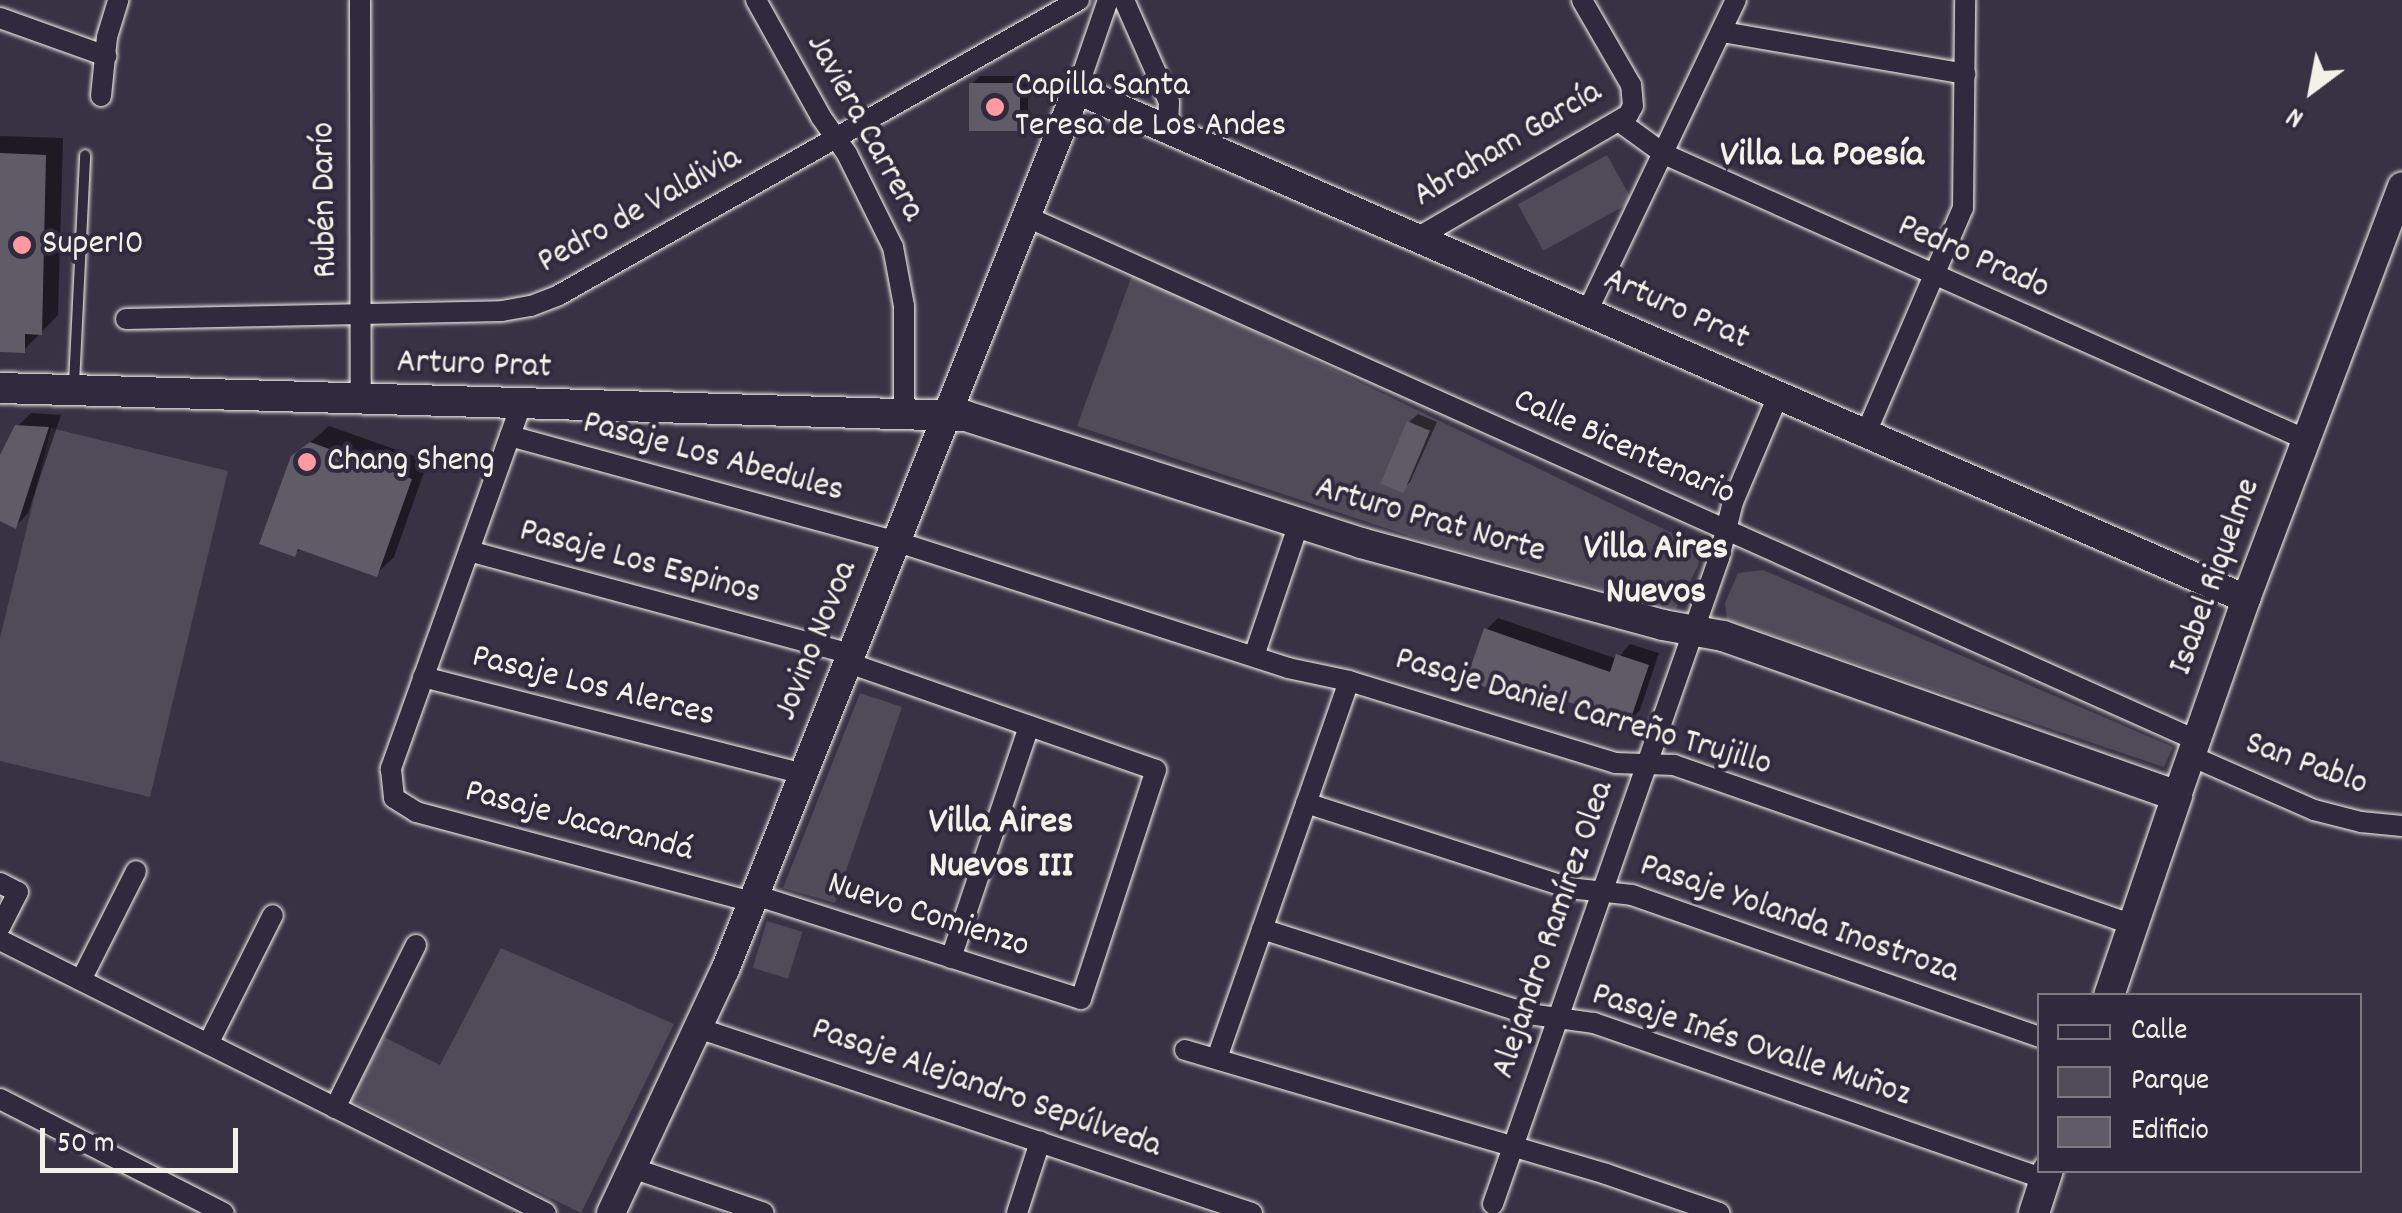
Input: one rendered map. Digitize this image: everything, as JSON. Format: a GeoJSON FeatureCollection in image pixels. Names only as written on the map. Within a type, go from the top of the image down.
{"type":"FeatureCollection","features":[{"type":"Feature","properties":{"kind":"main road","name":"Arturo Prat"},"geometry":{"type":"LineString","coordinates":[[0,388],[521,405],[946,412]]}},
{"type":"Feature","properties":{"kind":"main road","name":"Arturo Prat Norte"},"geometry":{"type":"LineString","coordinates":[[946,412],[1299,524],[1723,636],[2177,796]]}},
{"type":"Feature","properties":{"kind":"main road","name":"Isabel Riquelme"},"geometry":{"type":"LineString","coordinates":[[2110,993],[2177,796]]}},
{"type":"Feature","properties":{"kind":"main road"},"geometry":{"type":"LineString","coordinates":[[2034,1213],[2046,1175]]}},
{"type":"Feature","properties":{"kind":"street"},"geometry":{"type":"LineString","coordinates":[[101,96],[118,0]]}},
{"type":"Feature","properties":{"kind":"street","name":"Rubén Darío"},"geometry":{"type":"LineString","coordinates":[[360,0],[361,400]]}},
{"type":"Feature","properties":{"kind":"street","name":"Javiera Carrera"},"geometry":{"type":"LineString","coordinates":[[756,0],[886,228],[899,267],[904,306],[904,411]]}},
{"type":"Feature","properties":{"kind":"street","name":"Pedro de Valdivia"},"geometry":{"type":"LineString","coordinates":[[126,319],[502,311],[545,301],[1079,0]]}},
{"type":"Feature","properties":{"kind":"street"},"geometry":{"type":"LineString","coordinates":[[1077,90],[1108,0]]}},
{"type":"Feature","properties":{"kind":"street"},"geometry":{"type":"LineString","coordinates":[[1124,0],[1169,102],[1168,130]]}},
{"type":"Feature","properties":{"kind":"street","name":"Abraham García"},"geometry":{"type":"LineString","coordinates":[[1416,238],[1620,122],[1633,106],[1631,85],[1582,0]]}},
{"type":"Feature","properties":{"kind":"street"},"geometry":{"type":"LineString","coordinates":[[1587,312],[1736,0]]}},
{"type":"Feature","properties":{"kind":"street"},"geometry":{"type":"LineString","coordinates":[[1866,433],[1965,196],[1965,0]]}},
{"type":"Feature","properties":{"kind":"street"},"geometry":{"type":"LineString","coordinates":[[0,18],[106,56]]}},
{"type":"Feature","properties":{"kind":"street"},"geometry":{"type":"LineString","coordinates":[[1722,32],[1966,74]]}},
{"type":"Feature","properties":{"kind":"street","name":"Arturo Prat"},"geometry":{"type":"LineString","coordinates":[[1077,90],[2246,599]]}},
{"type":"Feature","properties":{"kind":"street","name":"Jovino Novoa"},"geometry":{"type":"LineString","coordinates":[[611,1213],[754,899],[1077,90]]}},
{"type":"Feature","properties":{"kind":"street","name":"Pedro Prado"},"geometry":{"type":"LineString","coordinates":[[1620,122],[1664,154],[2307,440]]}},
{"type":"Feature","properties":{"kind":"street","name":"Isabel Riquelme"},"geometry":{"type":"LineString","coordinates":[[2177,796],[2246,599],[2402,187]]}},
{"type":"Feature","properties":{"kind":"street","name":"Calle Bicentenario"},"geometry":{"type":"LineString","coordinates":[[1025,216],[1726,530],[2194,748]]}},
{"type":"Feature","properties":{"kind":"street","name":"Alejandro Ramírez Olea"},"geometry":{"type":"LineString","coordinates":[[1493,1204],[1726,530],[1778,396]]}},
{"type":"Feature","properties":{"kind":"street"},"geometry":{"type":"LineString","coordinates":[[424,677],[521,405]]}},
{"type":"Feature","properties":{"kind":"street","name":"Pasaje Los Abedules"},"geometry":{"type":"LineString","coordinates":[[510,436],[898,542]]}},
{"type":"Feature","properties":{"kind":"street"},"geometry":{"type":"LineString","coordinates":[[1254,656],[1299,524]]}},
{"type":"Feature","properties":{"kind":"street","name":"Pasaje Daniel Carreño Trujillo"},"geometry":{"type":"LineString","coordinates":[[898,542],[1254,656],[1349,681],[1615,763],[1674,765],[2133,925]]}},
{"type":"Feature","properties":{"kind":"street","name":"Pasaje Los Espinos"},"geometry":{"type":"LineString","coordinates":[[469,551],[850,658]]}},
{"type":"Feature","properties":{"kind":"street"},"geometry":{"type":"LineString","coordinates":[[850,658],[1029,726],[951,958]]}},
{"type":"Feature","properties":{"kind":"street","name":"Pasaje Los Alerces"},"geometry":{"type":"LineString","coordinates":[[424,677],[804,774]]}},
{"type":"Feature","properties":{"kind":"street","name":"Pasaje Jacarandá"},"geometry":{"type":"LineString","coordinates":[[424,677],[391,770],[394,798],[416,812],[754,899]]}},
{"type":"Feature","properties":{"kind":"street"},"geometry":{"type":"LineString","coordinates":[[1217,1058],[1349,681]]}},
{"type":"Feature","properties":{"kind":"street","name":"Nuevo Comienzo"},"geometry":{"type":"LineString","coordinates":[[754,899],[1081,999],[1156,770],[1029,726]]}},
{"type":"Feature","properties":{"kind":"street","name":"San Pablo"},"geometry":{"type":"LineString","coordinates":[[2194,748],[2314,810],[2361,822],[2402,826]]}},
{"type":"Feature","properties":{"kind":"street","name":"Pasaje Yolanda Inostroza"},"geometry":{"type":"LineString","coordinates":[[1306,804],[1569,888],[1632,894],[2037,1036]]}},
{"type":"Feature","properties":{"kind":"street"},"geometry":{"type":"LineString","coordinates":[[81,980],[136,871]]}},
{"type":"Feature","properties":{"kind":"street"},"geometry":{"type":"LineString","coordinates":[[0,926],[9,887]]}},
{"type":"Feature","properties":{"kind":"street"},"geometry":{"type":"LineString","coordinates":[[208,1044],[273,914]]}},
{"type":"Feature","properties":{"kind":"street","name":"Pasaje Inés Ovalle Muñoz"},"geometry":{"type":"LineString","coordinates":[[1262,929],[1528,1014],[1594,1023],[2037,1172]]}},
{"type":"Feature","properties":{"kind":"street"},"geometry":{"type":"LineString","coordinates":[[0,940],[546,1213]]}},
{"type":"Feature","properties":{"kind":"street"},"geometry":{"type":"LineString","coordinates":[[335,1108],[416,945]]}},
{"type":"Feature","properties":{"kind":"street","name":"Pasaje Alejandro Sepúlveda"},"geometry":{"type":"LineString","coordinates":[[698,1028],[1252,1213]]}},
{"type":"Feature","properties":{"kind":"street"},"geometry":{"type":"LineString","coordinates":[[1185,1050],[1719,1213]]}},
{"type":"Feature","properties":{"kind":"street"},"geometry":{"type":"LineString","coordinates":[[0,1099],[224,1213]]}},
{"type":"Feature","properties":{"kind":"street"},"geometry":{"type":"LineString","coordinates":[[1018,1213],[1040,1142]]}},
{"type":"Feature","properties":{"kind":"street"},"geometry":{"type":"LineString","coordinates":[[632,1168],[764,1213]]}},
{"type":"Feature","properties":{"kind":"lane"},"geometry":{"type":"LineString","coordinates":[[74,390],[85,155]]}},
{"type":"Feature","properties":{"kind":"green space"},"geometry":{"type":"Polygon","coordinates":[[[1607,155],[1633,201],[1543,251],[1518,204],[1607,155]]]}},
{"type":"Feature","properties":{"kind":"green space"},"geometry":{"type":"Polygon","coordinates":[[[1133,273],[1701,547],[1698,566],[1676,609],[1437,545],[1077,426],[1133,273]]]}},
{"type":"Feature","properties":{"kind":"green space"},"geometry":{"type":"Polygon","coordinates":[[[51,428],[228,471],[150,797],[0,761],[0,638],[51,428]]]}},
{"type":"Feature","properties":{"kind":"green space"},"geometry":{"type":"Polygon","coordinates":[[[1763,570],[2173,747],[2164,767],[1727,620],[1725,603],[1738,573],[1763,570]]]}},
{"type":"Feature","properties":{"kind":"green space"},"geometry":{"type":"Polygon","coordinates":[[[860,693],[902,707],[835,903],[783,888],[860,693]]]}},
{"type":"Feature","properties":{"kind":"green space"},"geometry":{"type":"Polygon","coordinates":[[[767,921],[802,932],[788,979],[753,968],[767,921]]]}},
{"type":"Feature","properties":{"kind":"green space"},"geometry":{"type":"Polygon","coordinates":[[[501,948],[674,1024],[581,1213],[350,1100],[384,1037],[440,1065],[501,948]]]}},
{"type":"Feature","properties":{"kind":"building","name":"Capilla Santa Teresa de Los Andes"},"geometry":{"type":"Polygon","coordinates":[[[969,83],[1020,83],[1020,131],[969,131],[969,83]]]}},
{"type":"Feature","properties":{"kind":"building","name":"Super10"},"geometry":{"type":"Polygon","coordinates":[[[0,153],[46,155],[42,335],[25,334],[25,353],[0,352],[0,153]]]}},
{"type":"Feature","properties":{"kind":"building"},"geometry":{"type":"Polygon","coordinates":[[[1407,421],[1430,431],[1403,493],[1380,484],[1407,421]]]}},
{"type":"Feature","properties":{"kind":"building"},"geometry":{"type":"Polygon","coordinates":[[[15,425],[49,427],[16,529],[0,521],[0,455],[15,425]]]}},
{"type":"Feature","properties":{"kind":"building"},"geometry":{"type":"Polygon","coordinates":[[[310,442],[412,479],[377,577],[298,549],[295,557],[259,544],[291,456],[310,442]]]}},
{"type":"Feature","properties":{"kind":"building"},"geometry":{"type":"Polygon","coordinates":[[[1484,628],[1610,672],[1616,654],[1649,665],[1629,724],[1499,677],[1494,690],[1466,680],[1484,628]]]}},
{"type":"Feature","properties":{"kind":"place","name":"Capilla Santa Teresa de Los Andes"},"geometry":{"type":"Point","coordinates":[995,107]}},
{"type":"Feature","properties":{"kind":"place","name":"Super10"},"geometry":{"type":"Point","coordinates":[22,245]}},
{"type":"Feature","properties":{"kind":"place","name":"Chang Sheng"},"geometry":{"type":"Point","coordinates":[307,462]}},
{"type":"Feature","properties":{"kind":"district","name":"Villa La Poesía"},"geometry":{"type":"Point","coordinates":[1822,157]}},
{"type":"Feature","properties":{"kind":"district","name":"Villa Aires Nuevos"},"geometry":{"type":"Point","coordinates":[1656,572]}},
{"type":"Feature","properties":{"kind":"district","name":"Villa Aires Nuevos III"},"geometry":{"type":"Point","coordinates":[1001,846]}}]}
